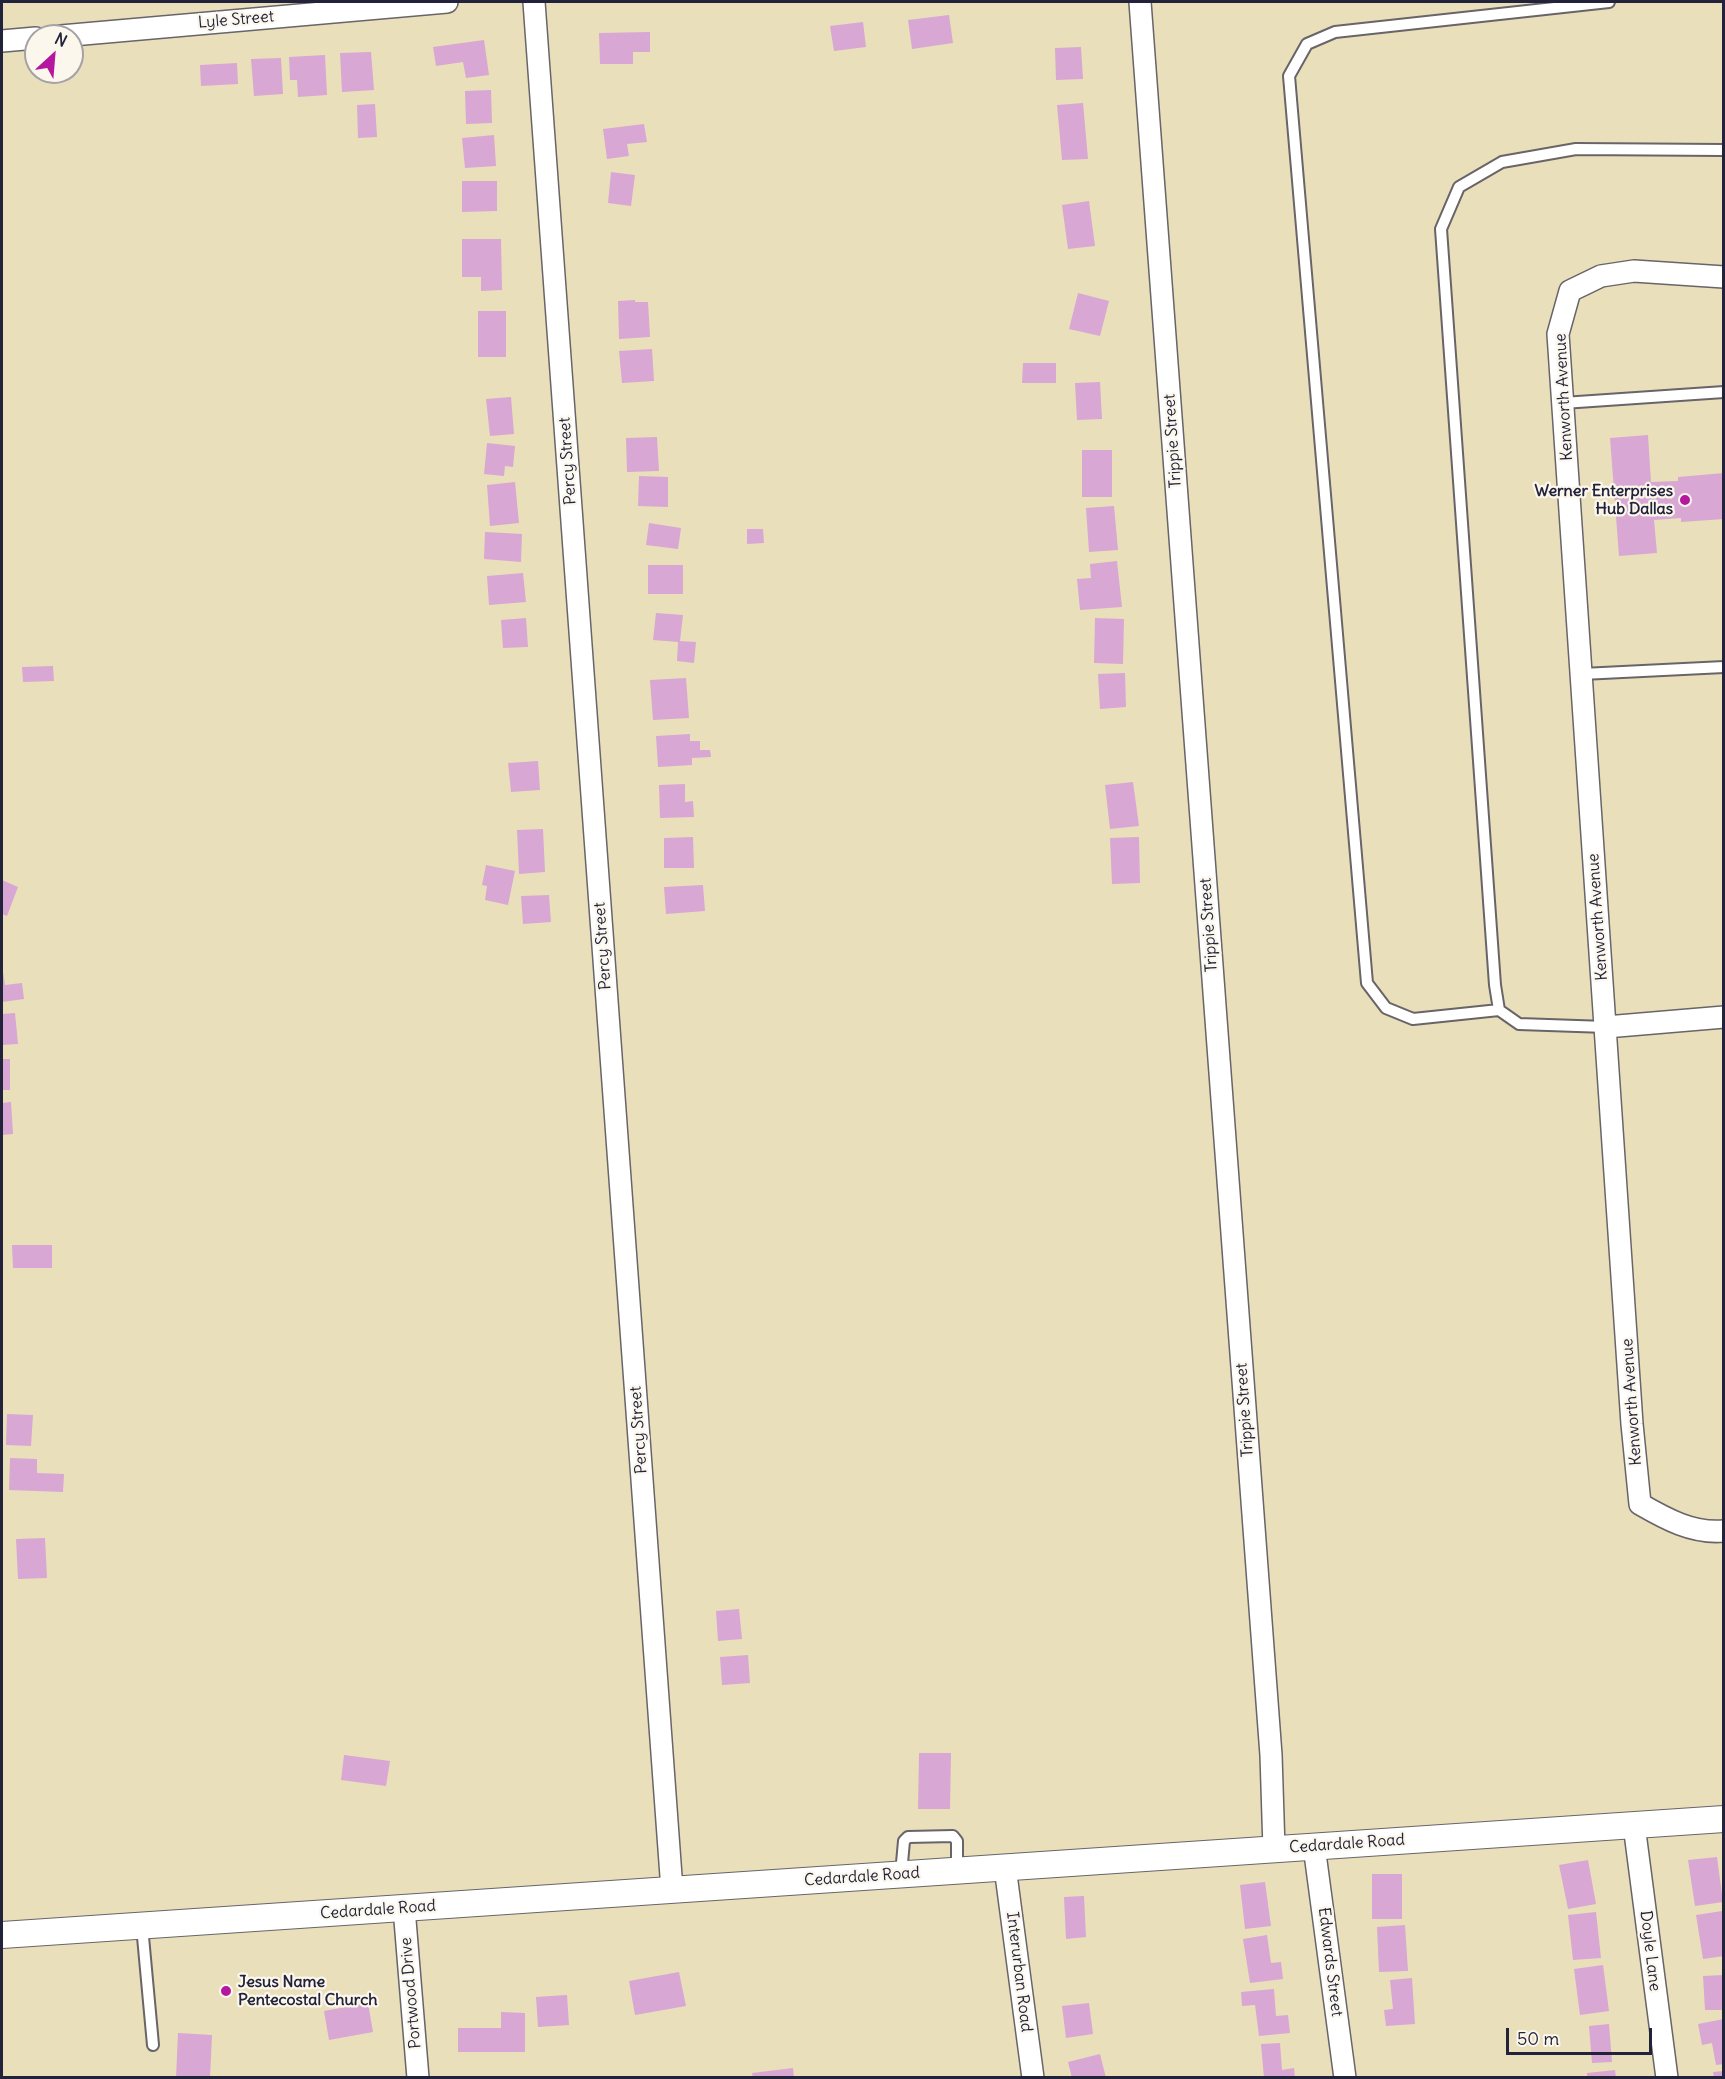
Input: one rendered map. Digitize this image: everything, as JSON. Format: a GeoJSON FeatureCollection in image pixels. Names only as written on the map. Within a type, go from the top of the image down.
{"type":"FeatureCollection","features":[{"type":"Feature","properties":{"kind":"street","name":"Lyle Street"},"geometry":{"type":"LineString","coordinates":[[84,34],[447,2]]}},
{"type":"Feature","properties":{"kind":"street","name":"Percy Street"},"geometry":{"type":"LineString","coordinates":[[534,2],[672,1890]]}},
{"type":"Feature","properties":{"kind":"street","name":"Trippie Street"},"geometry":{"type":"LineString","coordinates":[[1140,2],[1271,1755],[1274,1849]]}},
{"type":"Feature","properties":{"kind":"street"},"geometry":{"type":"LineString","coordinates":[[2,41],[24,39]]}},
{"type":"Feature","properties":{"kind":"street","name":"Kenworth Avenue"},"geometry":{"type":"LineString","coordinates":[[1724,277],[1634,271],[1600,276],[1570,291],[1558,334],[1632,1424],[1640,1504],[1676,1523],[1710,1532],[1724,1531]]}},
{"type":"Feature","properties":{"kind":"street"},"geometry":{"type":"LineString","coordinates":[[1606,1027],[1724,1017]]}},
{"type":"Feature","properties":{"kind":"street","name":"Cedardale Road"},"geometry":{"type":"LineString","coordinates":[[2,1935],[1724,1819]]}},
{"type":"Feature","properties":{"kind":"street","name":"Doyle Lane"},"geometry":{"type":"LineString","coordinates":[[1634,1825],[1667,2078]]}},
{"type":"Feature","properties":{"kind":"street","name":"Edwards Street"},"geometry":{"type":"LineString","coordinates":[[1314,1846],[1345,2078]]}},
{"type":"Feature","properties":{"kind":"street","name":"Interurban Road"},"geometry":{"type":"LineString","coordinates":[[1005,1867],[1032,2078]]}},
{"type":"Feature","properties":{"kind":"street","name":"Portwood Drive"},"geometry":{"type":"LineString","coordinates":[[404,1908],[418,2078]]}},
{"type":"Feature","properties":{"kind":"lane"},"geometry":{"type":"LineString","coordinates":[[1606,1027],[1519,1024],[1499,1010],[1413,1019],[1386,1008],[1367,983],[1289,76],[1306,44],[1335,32],[1609,2]]}},
{"type":"Feature","properties":{"kind":"lane"},"geometry":{"type":"LineString","coordinates":[[1499,1010],[1494,973],[1441,229],[1459,187],[1502,162],[1576,149],[1724,150]]}},
{"type":"Feature","properties":{"kind":"lane"},"geometry":{"type":"LineString","coordinates":[[1563,403],[1724,392]]}},
{"type":"Feature","properties":{"kind":"lane"},"geometry":{"type":"LineString","coordinates":[[1582,674],[1724,666]]}},
{"type":"Feature","properties":{"kind":"lane"},"geometry":{"type":"LineString","coordinates":[[901,1875],[904,1841],[908,1837],[953,1836],[957,1841],[957,1870]]}},
{"type":"Feature","properties":{"kind":"lane"},"geometry":{"type":"LineString","coordinates":[[142,1926],[153,2045]]}},
{"type":"Feature","properties":{"kind":"building"},"geometry":{"type":"Polygon","coordinates":[[[949,15],[953,43],[912,49],[908,20],[949,15]]]}},
{"type":"Feature","properties":{"kind":"building"},"geometry":{"type":"Polygon","coordinates":[[[863,22],[866,47],[834,51],[830,26],[863,22]]]}},
{"type":"Feature","properties":{"kind":"building"},"geometry":{"type":"Polygon","coordinates":[[[650,32],[650,52],[633,52],[633,64],[600,64],[599,33],[650,32]]]}},
{"type":"Feature","properties":{"kind":"building"},"geometry":{"type":"Polygon","coordinates":[[[484,40],[489,75],[466,78],[463,62],[436,66],[433,47],[484,40]]]}},
{"type":"Feature","properties":{"kind":"building"},"geometry":{"type":"Polygon","coordinates":[[[1081,47],[1083,79],[1056,80],[1055,48],[1081,47]]]}},
{"type":"Feature","properties":{"kind":"building"},"geometry":{"type":"Polygon","coordinates":[[[371,52],[374,90],[342,92],[340,53],[371,52]]]}},
{"type":"Feature","properties":{"kind":"building"},"geometry":{"type":"Polygon","coordinates":[[[325,55],[327,95],[298,97],[297,80],[290,80],[289,57],[325,55]]]}},
{"type":"Feature","properties":{"kind":"building"},"geometry":{"type":"Polygon","coordinates":[[[281,58],[283,94],[254,96],[251,59],[281,58]]]}},
{"type":"Feature","properties":{"kind":"building"},"geometry":{"type":"Polygon","coordinates":[[[237,63],[238,84],[201,86],[200,65],[237,63]]]}},
{"type":"Feature","properties":{"kind":"building"},"geometry":{"type":"Polygon","coordinates":[[[491,90],[492,123],[466,124],[465,91],[491,90]]]}},
{"type":"Feature","properties":{"kind":"building"},"geometry":{"type":"Polygon","coordinates":[[[1083,103],[1088,159],[1062,160],[1057,105],[1083,103]]]}},
{"type":"Feature","properties":{"kind":"building"},"geometry":{"type":"Polygon","coordinates":[[[375,104],[377,137],[358,138],[357,105],[375,104]]]}},
{"type":"Feature","properties":{"kind":"building"},"geometry":{"type":"Polygon","coordinates":[[[644,124],[647,142],[627,144],[629,156],[607,159],[603,129],[644,124]]]}},
{"type":"Feature","properties":{"kind":"building"},"geometry":{"type":"Polygon","coordinates":[[[494,135],[496,166],[465,168],[462,138],[494,135]]]}},
{"type":"Feature","properties":{"kind":"building"},"geometry":{"type":"Polygon","coordinates":[[[611,172],[635,175],[631,206],[608,203],[611,172]]]}},
{"type":"Feature","properties":{"kind":"building"},"geometry":{"type":"Polygon","coordinates":[[[462,181],[497,181],[497,211],[462,212],[462,181]]]}},
{"type":"Feature","properties":{"kind":"building"},"geometry":{"type":"Polygon","coordinates":[[[1089,201],[1095,246],[1068,249],[1062,205],[1089,201]]]}},
{"type":"Feature","properties":{"kind":"building"},"geometry":{"type":"Polygon","coordinates":[[[462,239],[501,239],[502,290],[481,291],[481,277],[462,277],[462,239]]]}},
{"type":"Feature","properties":{"kind":"building"},"geometry":{"type":"Polygon","coordinates":[[[1078,293],[1109,301],[1100,336],[1069,329],[1078,293]]]}},
{"type":"Feature","properties":{"kind":"building"},"geometry":{"type":"Polygon","coordinates":[[[635,300],[635,302],[648,302],[650,337],[619,339],[618,301],[635,300]]]}},
{"type":"Feature","properties":{"kind":"building"},"geometry":{"type":"Polygon","coordinates":[[[478,311],[506,311],[506,357],[478,357],[478,311]]]}},
{"type":"Feature","properties":{"kind":"building"},"geometry":{"type":"Polygon","coordinates":[[[652,349],[654,381],[622,383],[619,351],[652,349]]]}},
{"type":"Feature","properties":{"kind":"building"},"geometry":{"type":"Polygon","coordinates":[[[1023,363],[1056,363],[1056,383],[1022,383],[1023,363]]]}},
{"type":"Feature","properties":{"kind":"building"},"geometry":{"type":"Polygon","coordinates":[[[1100,382],[1102,419],[1077,420],[1075,383],[1100,382]]]}},
{"type":"Feature","properties":{"kind":"building"},"geometry":{"type":"Polygon","coordinates":[[[511,397],[514,434],[490,436],[486,399],[511,397]]]}},
{"type":"Feature","properties":{"kind":"building"},"geometry":{"type":"Polygon","coordinates":[[[1648,435],[1651,482],[1678,481],[1678,477],[1724,473],[1724,519],[1681,522],[1681,518],[1654,520],[1657,553],[1619,556],[1610,438],[1648,435]]]}},
{"type":"Feature","properties":{"kind":"building"},"geometry":{"type":"Polygon","coordinates":[[[657,437],[659,471],[627,472],[626,438],[657,437]]]}},
{"type":"Feature","properties":{"kind":"building"},"geometry":{"type":"Polygon","coordinates":[[[487,443],[515,446],[513,467],[505,466],[504,476],[484,474],[487,443]]]}},
{"type":"Feature","properties":{"kind":"building"},"geometry":{"type":"Polygon","coordinates":[[[1082,450],[1112,450],[1112,497],[1082,497],[1082,450]]]}},
{"type":"Feature","properties":{"kind":"building"},"geometry":{"type":"Polygon","coordinates":[[[639,476],[668,477],[668,507],[638,506],[639,476]]]}},
{"type":"Feature","properties":{"kind":"building"},"geometry":{"type":"Polygon","coordinates":[[[515,482],[519,523],[490,526],[487,485],[515,482]]]}},
{"type":"Feature","properties":{"kind":"building"},"geometry":{"type":"Polygon","coordinates":[[[1114,506],[1118,550],[1089,552],[1086,508],[1114,506]]]}},
{"type":"Feature","properties":{"kind":"building"},"geometry":{"type":"Polygon","coordinates":[[[649,523],[681,528],[678,549],[646,545],[649,523]]]}},
{"type":"Feature","properties":{"kind":"building"},"geometry":{"type":"Polygon","coordinates":[[[747,529],[763,529],[764,543],[747,544],[747,529]]]}},
{"type":"Feature","properties":{"kind":"building"},"geometry":{"type":"Polygon","coordinates":[[[485,532],[522,534],[521,562],[484,559],[485,532]]]}},
{"type":"Feature","properties":{"kind":"building"},"geometry":{"type":"Polygon","coordinates":[[[1117,561],[1122,607],[1080,610],[1077,579],[1091,578],[1090,564],[1117,561]]]}},
{"type":"Feature","properties":{"kind":"building"},"geometry":{"type":"Polygon","coordinates":[[[648,565],[683,565],[683,594],[648,594],[648,565]]]}},
{"type":"Feature","properties":{"kind":"building"},"geometry":{"type":"Polygon","coordinates":[[[523,573],[526,602],[489,605],[487,576],[523,573]]]}},
{"type":"Feature","properties":{"kind":"building"},"geometry":{"type":"Polygon","coordinates":[[[656,613],[683,615],[680,641],[696,642],[694,663],[677,661],[678,642],[653,640],[656,613]]]}},
{"type":"Feature","properties":{"kind":"building"},"geometry":{"type":"Polygon","coordinates":[[[526,618],[528,647],[503,648],[501,620],[526,618]]]}},
{"type":"Feature","properties":{"kind":"building"},"geometry":{"type":"Polygon","coordinates":[[[1095,618],[1124,619],[1123,664],[1094,663],[1095,618]]]}},
{"type":"Feature","properties":{"kind":"building"},"geometry":{"type":"Polygon","coordinates":[[[53,666],[54,681],[23,682],[22,667],[53,666]]]}},
{"type":"Feature","properties":{"kind":"building"},"geometry":{"type":"Polygon","coordinates":[[[1125,673],[1126,707],[1100,709],[1098,674],[1125,673]]]}},
{"type":"Feature","properties":{"kind":"building"},"geometry":{"type":"Polygon","coordinates":[[[686,678],[689,718],[653,720],[650,680],[686,678]]]}},
{"type":"Feature","properties":{"kind":"building"},"geometry":{"type":"Polygon","coordinates":[[[690,734],[690,741],[700,741],[700,750],[710,750],[711,757],[692,758],[692,765],[658,767],[656,736],[690,734]]]}},
{"type":"Feature","properties":{"kind":"building"},"geometry":{"type":"Polygon","coordinates":[[[538,761],[540,790],[511,792],[508,763],[538,761]]]}},
{"type":"Feature","properties":{"kind":"building"},"geometry":{"type":"Polygon","coordinates":[[[1133,782],[1139,826],[1110,829],[1105,785],[1133,782]]]}},
{"type":"Feature","properties":{"kind":"building"},"geometry":{"type":"Polygon","coordinates":[[[685,784],[685,802],[693,801],[694,817],[660,818],[659,785],[685,784]]]}},
{"type":"Feature","properties":{"kind":"building"},"geometry":{"type":"Polygon","coordinates":[[[543,829],[545,872],[519,874],[517,830],[543,829]]]}},
{"type":"Feature","properties":{"kind":"building"},"geometry":{"type":"Polygon","coordinates":[[[693,837],[694,868],[664,868],[664,838],[693,837]]]}},
{"type":"Feature","properties":{"kind":"building"},"geometry":{"type":"Polygon","coordinates":[[[1139,837],[1140,883],[1112,884],[1110,838],[1139,837]]]}},
{"type":"Feature","properties":{"kind":"building"},"geometry":{"type":"Polygon","coordinates":[[[486,865],[515,871],[508,905],[485,900],[487,886],[482,885],[486,865]]]}},
{"type":"Feature","properties":{"kind":"building"},"geometry":{"type":"Polygon","coordinates":[[[2,880],[18,887],[7,916],[2,914],[2,880]]]}},
{"type":"Feature","properties":{"kind":"building"},"geometry":{"type":"Polygon","coordinates":[[[703,885],[705,911],[666,914],[664,887],[703,885]]]}},
{"type":"Feature","properties":{"kind":"building"},"geometry":{"type":"Polygon","coordinates":[[[549,895],[551,922],[523,924],[521,896],[549,895]]]}},
{"type":"Feature","properties":{"kind":"building"},"geometry":{"type":"Polygon","coordinates":[[[2,965],[5,985],[22,983],[24,999],[2,1002],[2,965]]]}},
{"type":"Feature","properties":{"kind":"building"},"geometry":{"type":"Polygon","coordinates":[[[15,1013],[18,1044],[2,1045],[2,1014],[15,1013]]]}},
{"type":"Feature","properties":{"kind":"building"},"geometry":{"type":"Polygon","coordinates":[[[2,1059],[10,1059],[10,1090],[2,1090],[2,1059]]]}},
{"type":"Feature","properties":{"kind":"building"},"geometry":{"type":"Polygon","coordinates":[[[11,1102],[13,1134],[2,1135],[2,1103],[11,1102]]]}},
{"type":"Feature","properties":{"kind":"building"},"geometry":{"type":"Polygon","coordinates":[[[12,1245],[52,1245],[52,1268],[13,1268],[12,1245]]]}},
{"type":"Feature","properties":{"kind":"building"},"geometry":{"type":"Polygon","coordinates":[[[7,1414],[33,1415],[31,1446],[6,1445],[7,1414]]]}},
{"type":"Feature","properties":{"kind":"building"},"geometry":{"type":"Polygon","coordinates":[[[10,1458],[37,1459],[37,1473],[64,1474],[63,1492],[9,1490],[10,1458]]]}},
{"type":"Feature","properties":{"kind":"building"},"geometry":{"type":"Polygon","coordinates":[[[45,1538],[47,1578],[18,1579],[16,1539],[45,1538]]]}},
{"type":"Feature","properties":{"kind":"building"},"geometry":{"type":"Polygon","coordinates":[[[739,1609],[742,1639],[718,1641],[716,1611],[739,1609]]]}},
{"type":"Feature","properties":{"kind":"building"},"geometry":{"type":"Polygon","coordinates":[[[748,1655],[750,1683],[722,1685],[720,1657],[748,1655]]]}},
{"type":"Feature","properties":{"kind":"building"},"geometry":{"type":"Polygon","coordinates":[[[919,1753],[951,1753],[950,1809],[918,1809],[919,1753]]]}},
{"type":"Feature","properties":{"kind":"building"},"geometry":{"type":"Polygon","coordinates":[[[344,1755],[390,1761],[386,1786],[341,1780],[344,1755]]]}},
{"type":"Feature","properties":{"kind":"building"},"geometry":{"type":"Polygon","coordinates":[[[1717,1857],[1723,1902],[1695,1906],[1688,1860],[1717,1857]]]}},
{"type":"Feature","properties":{"kind":"building"},"geometry":{"type":"Polygon","coordinates":[[[1588,1860],[1596,1904],[1568,1909],[1559,1865],[1588,1860]]]}},
{"type":"Feature","properties":{"kind":"building"},"geometry":{"type":"Polygon","coordinates":[[[1372,1874],[1402,1874],[1402,1919],[1372,1919],[1372,1874]]]}},
{"type":"Feature","properties":{"kind":"building"},"geometry":{"type":"Polygon","coordinates":[[[1265,1882],[1271,1926],[1245,1929],[1240,1885],[1265,1882]]]}},
{"type":"Feature","properties":{"kind":"building"},"geometry":{"type":"Polygon","coordinates":[[[1084,1896],[1086,1937],[1066,1939],[1064,1897],[1084,1896]]]}},
{"type":"Feature","properties":{"kind":"building"},"geometry":{"type":"Polygon","coordinates":[[[1722,1911],[1724,1956],[1703,1959],[1696,1915],[1722,1911]]]}},
{"type":"Feature","properties":{"kind":"building"},"geometry":{"type":"Polygon","coordinates":[[[1596,1912],[1601,1958],[1573,1960],[1568,1915],[1596,1912]]]}},
{"type":"Feature","properties":{"kind":"building"},"geometry":{"type":"Polygon","coordinates":[[[1405,1925],[1408,1971],[1379,1972],[1377,1927],[1405,1925]]]}},
{"type":"Feature","properties":{"kind":"building"},"geometry":{"type":"Polygon","coordinates":[[[1267,1935],[1271,1963],[1281,1962],[1283,1979],[1250,1983],[1243,1939],[1267,1935]]]}},
{"type":"Feature","properties":{"kind":"building"},"geometry":{"type":"Polygon","coordinates":[[[1603,1965],[1609,2011],[1580,2015],[1574,1969],[1603,1965]]]}},
{"type":"Feature","properties":{"kind":"building"},"geometry":{"type":"Polygon","coordinates":[[[679,1972],[686,2006],[635,2015],[629,1981],[679,1972]]]}},
{"type":"Feature","properties":{"kind":"building"},"geometry":{"type":"Polygon","coordinates":[[[1724,1975],[1724,2010],[1705,2010],[1703,1976],[1724,1975]]]}},
{"type":"Feature","properties":{"kind":"building"},"geometry":{"type":"Polygon","coordinates":[[[1412,1978],[1415,2024],[1386,2026],[1384,2010],[1393,2009],[1390,1980],[1412,1978]]]}},
{"type":"Feature","properties":{"kind":"building"},"geometry":{"type":"Polygon","coordinates":[[[1274,1989],[1276,2016],[1288,2015],[1290,2033],[1259,2036],[1255,2005],[1242,2006],[1241,1992],[1274,1989]]]}},
{"type":"Feature","properties":{"kind":"building"},"geometry":{"type":"Polygon","coordinates":[[[567,1995],[569,2025],[538,2027],[536,1997],[567,1995]]]}},
{"type":"Feature","properties":{"kind":"building"},"geometry":{"type":"Polygon","coordinates":[[[368,2003],[373,2032],[329,2040],[324,2011],[368,2003]]]}},
{"type":"Feature","properties":{"kind":"building"},"geometry":{"type":"Polygon","coordinates":[[[1089,2003],[1093,2034],[1066,2038],[1062,2006],[1089,2003]]]}},
{"type":"Feature","properties":{"kind":"building"},"geometry":{"type":"Polygon","coordinates":[[[501,2012],[525,2013],[525,2052],[458,2052],[458,2028],[501,2028],[501,2012]]]}},
{"type":"Feature","properties":{"kind":"building"},"geometry":{"type":"Polygon","coordinates":[[[1724,2019],[1724,2064],[1716,2065],[1712,2043],[1702,2045],[1698,2024],[1724,2019]]]}},
{"type":"Feature","properties":{"kind":"building"},"geometry":{"type":"Polygon","coordinates":[[[1609,2024],[1612,2062],[1592,2063],[1589,2026],[1609,2024]]]}},
{"type":"Feature","properties":{"kind":"building"},"geometry":{"type":"Polygon","coordinates":[[[178,2033],[212,2035],[210,2078],[176,2078],[178,2033]]]}},
{"type":"Feature","properties":{"kind":"building"},"geometry":{"type":"Polygon","coordinates":[[[1280,2043],[1282,2070],[1294,2068],[1295,2078],[1264,2078],[1261,2044],[1280,2043]]]}},
{"type":"Feature","properties":{"kind":"building"},"geometry":{"type":"Polygon","coordinates":[[[1100,2054],[1106,2078],[1072,2078],[1068,2062],[1100,2054]]]}},
{"type":"Feature","properties":{"kind":"building"},"geometry":{"type":"Polygon","coordinates":[[[793,2068],[794,2078],[753,2078],[752,2073],[793,2068]]]}},
{"type":"Feature","properties":{"kind":"building"},"geometry":{"type":"Polygon","coordinates":[[[1615,2070],[1616,2078],[1587,2078],[1587,2073],[1615,2070]]]}},
{"type":"Feature","properties":{"kind":"building"},"geometry":{"type":"Polygon","coordinates":[[[1724,2071],[1724,2078],[1714,2078],[1713,2072],[1724,2071]]]}},
{"type":"Feature","properties":{"kind":"place","name":"Werner Enterprises Hub Dallas"},"geometry":{"type":"Point","coordinates":[1685,500]}},
{"type":"Feature","properties":{"kind":"place","name":"Jesus Name Pentecostal Church"},"geometry":{"type":"Point","coordinates":[226,1991]}}]}
